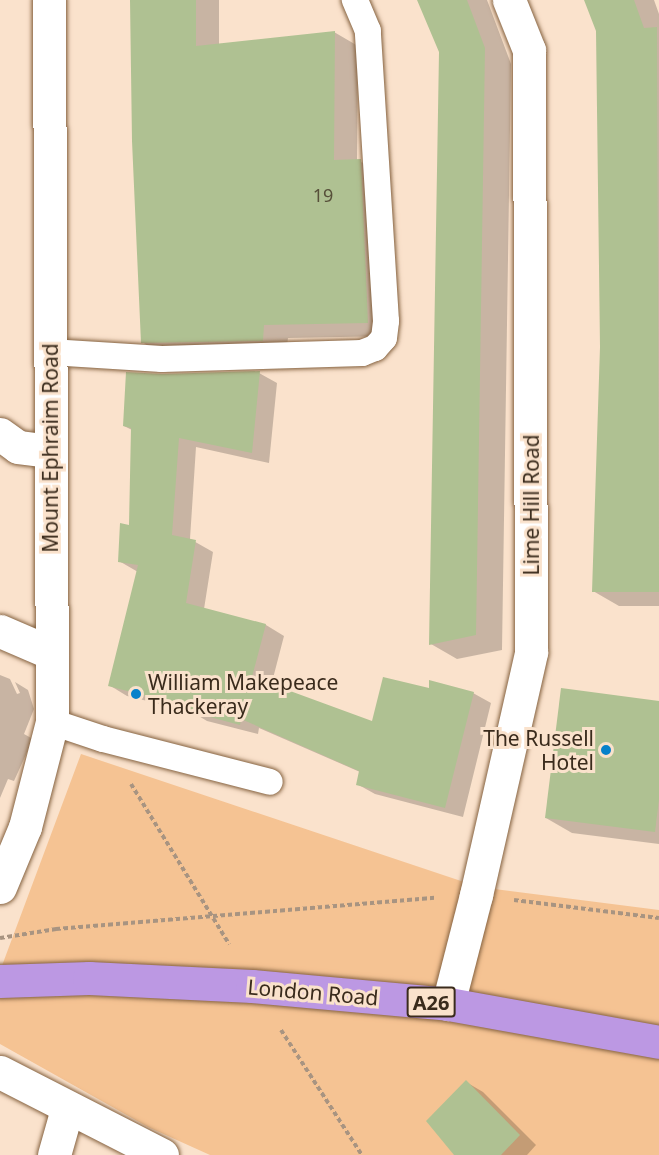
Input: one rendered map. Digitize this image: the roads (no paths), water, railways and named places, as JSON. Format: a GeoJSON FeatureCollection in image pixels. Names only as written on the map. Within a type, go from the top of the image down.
{"type":"FeatureCollection","features":[{"type":"Feature","properties":{"kind":"highway","name":"London Road"},"geometry":{"type":"LineString","coordinates":[[0,981],[89,978],[200,982],[448,1004],[659,1042]]}},
{"type":"Feature","properties":{"kind":"street","name":"Mount Ephraim Road"},"geometry":{"type":"LineString","coordinates":[[0,887],[25,827],[52,722],[49,0]]}},
{"type":"Feature","properties":{"kind":"street","name":"Lime Hill Road"},"geometry":{"type":"LineString","coordinates":[[448,1004],[476,895],[531,652],[529,50],[509,0]]}},
{"type":"Feature","properties":{"kind":"street"},"geometry":{"type":"LineString","coordinates":[[0,434],[18,447],[51,451]]}},
{"type":"Feature","properties":{"kind":"street"},"geometry":{"type":"LineString","coordinates":[[0,631],[51,652]]}},
{"type":"Feature","properties":{"kind":"street"},"geometry":{"type":"LineString","coordinates":[[0,1071],[67,1108],[162,1155]]}},
{"type":"Feature","properties":{"kind":"street"},"geometry":{"type":"LineString","coordinates":[[54,1155],[67,1108]]}},
{"type":"Feature","properties":{"kind":"lane"},"geometry":{"type":"LineString","coordinates":[[50,352],[162,359],[362,352],[375,348],[384,338],[386,321],[368,31],[355,0]]}},
{"type":"Feature","properties":{"kind":"lane"},"geometry":{"type":"LineString","coordinates":[[52,722],[103,739],[270,782]]}},
{"type":"Feature","properties":{"kind":"place","name":"William Makepeace Thackeray"},"geometry":{"type":"Point","coordinates":[136,694]}},
{"type":"Feature","properties":{"kind":"place","name":"The Russell Hotel"},"geometry":{"type":"Point","coordinates":[606,750]}}]}
